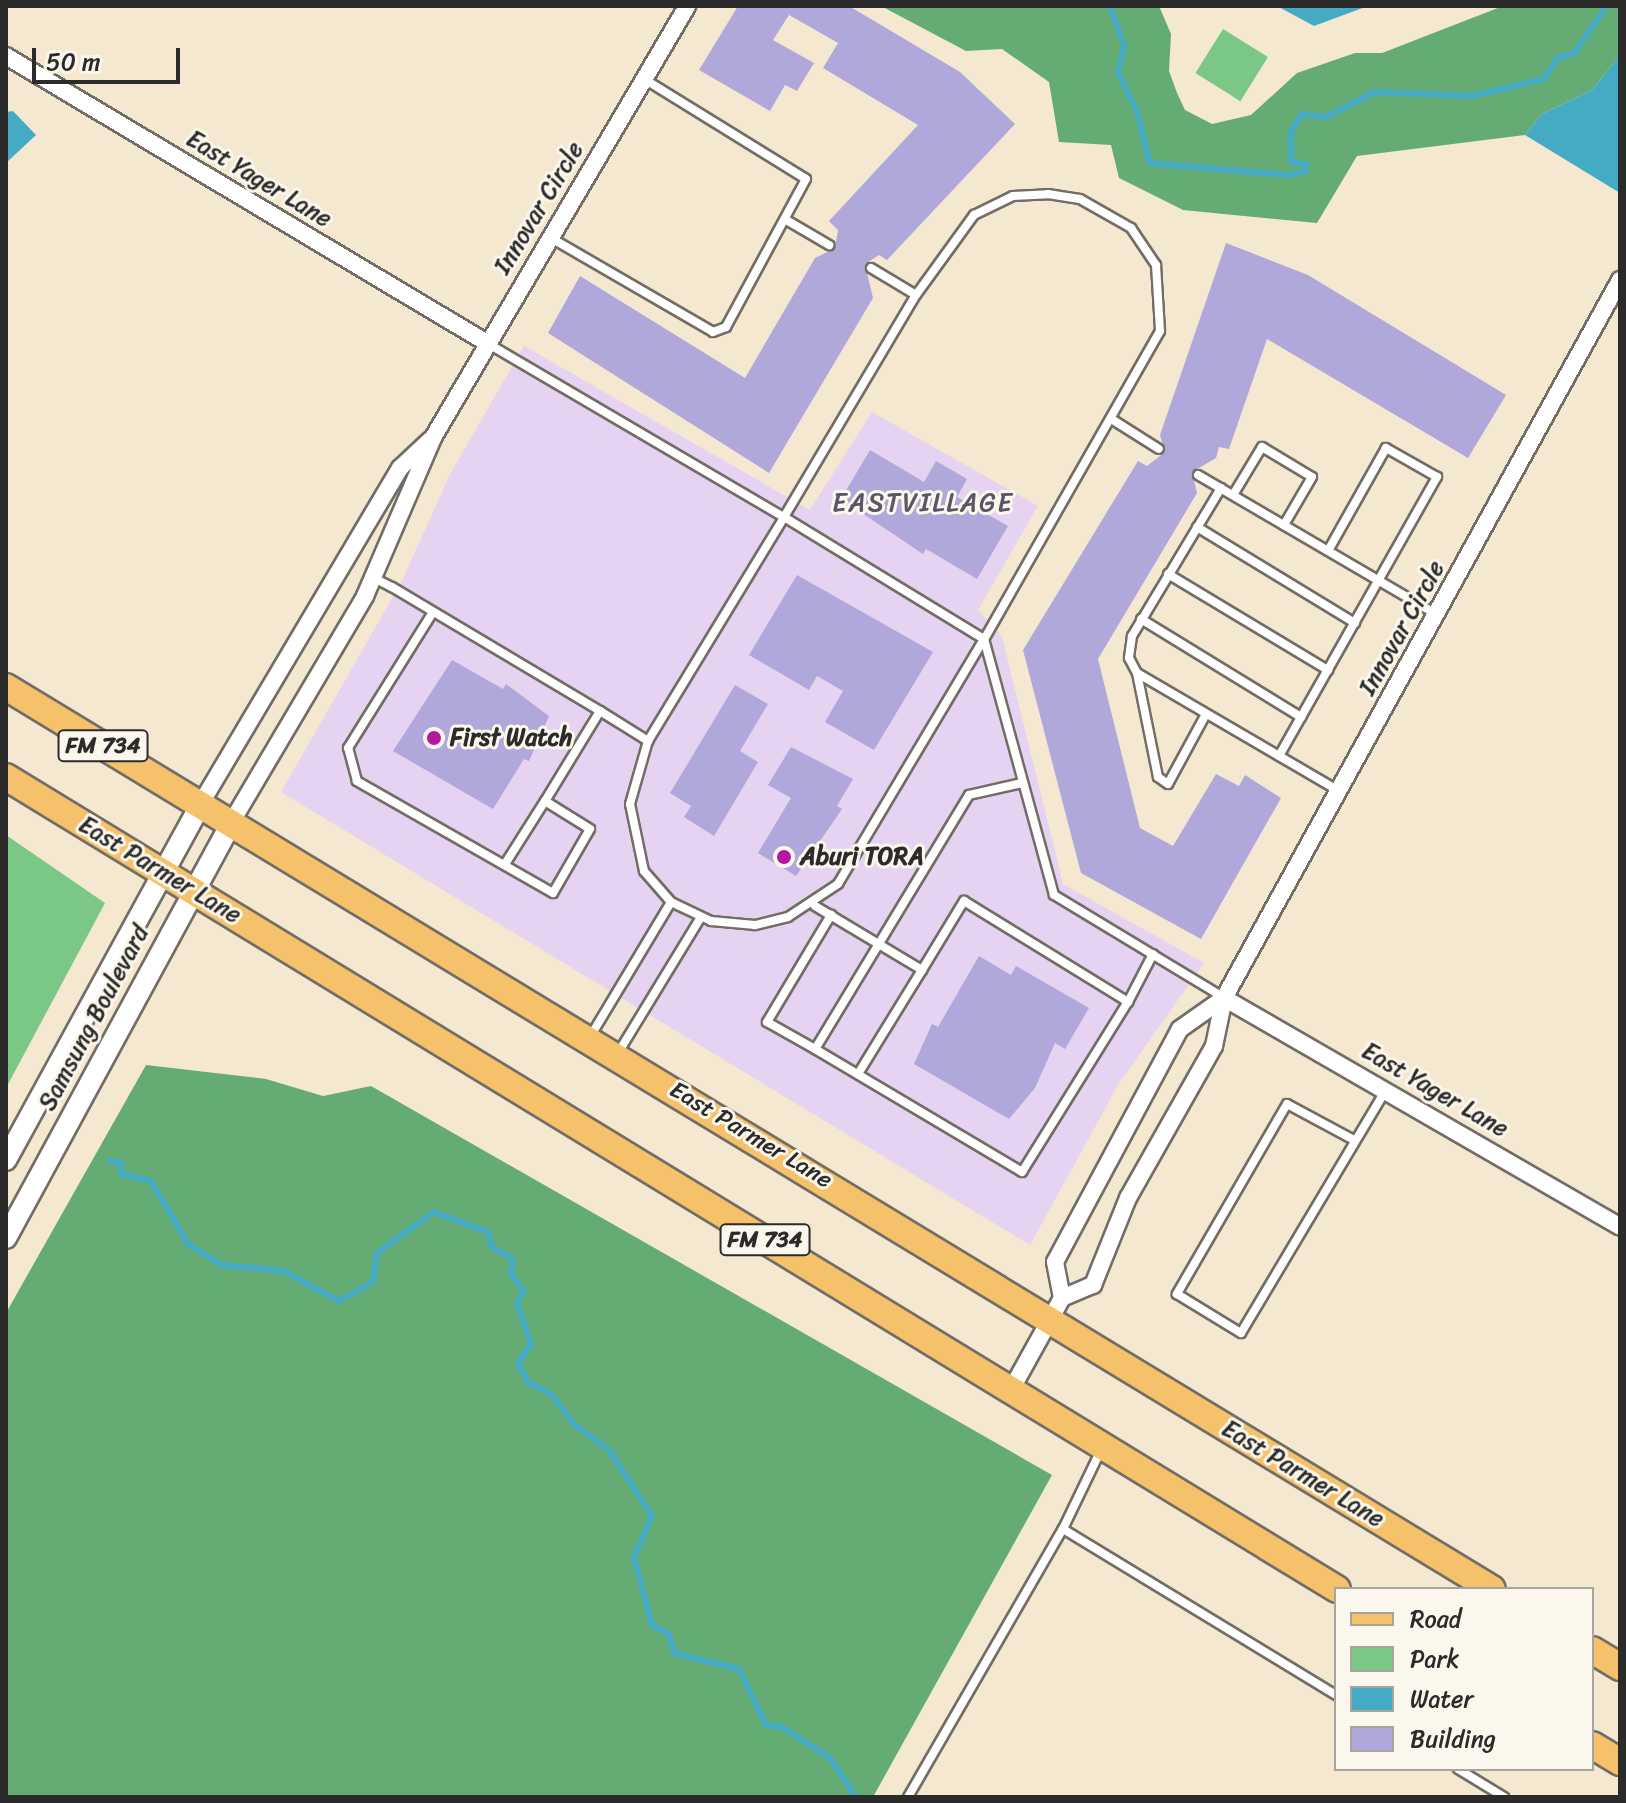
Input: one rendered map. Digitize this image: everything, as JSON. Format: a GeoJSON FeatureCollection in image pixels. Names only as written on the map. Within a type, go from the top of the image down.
{"type":"FeatureCollection","features":[{"type":"Feature","properties":{"kind":"main road","name":"East Parmer Lane"},"geometry":{"type":"LineString","coordinates":[[6,687],[617,1054],[1056,1309],[1489,1587]]}},
{"type":"Feature","properties":{"kind":"main road","name":"East Parmer Lane"},"geometry":{"type":"LineString","coordinates":[[6,777],[1334,1587]]}},
{"type":"Feature","properties":{"kind":"main road"},"geometry":{"type":"LineString","coordinates":[[1594,1651],[1620,1667]]}},
{"type":"Feature","properties":{"kind":"main road"},"geometry":{"type":"LineString","coordinates":[[1594,1746],[1620,1762]]}},
{"type":"Feature","properties":{"kind":"street","name":"Innovar Circle"},"geometry":{"type":"LineString","coordinates":[[231,823],[374,578],[434,436],[687,6]]}},
{"type":"Feature","properties":{"kind":"street","name":"East Yager Lane"},"geometry":{"type":"LineString","coordinates":[[6,56],[487,343]]}},
{"type":"Feature","properties":{"kind":"street","name":"Innovar Circle"},"geometry":{"type":"LineString","coordinates":[[1056,1309],[1093,1285],[1128,1198],[1214,1046],[1224,998],[1620,280]]}},
{"type":"Feature","properties":{"kind":"street","name":"Innovar Circle"},"geometry":{"type":"LineString","coordinates":[[200,805],[400,468],[434,436]]}},
{"type":"Feature","properties":{"kind":"street","name":"Samsung Boulevard"},"geometry":{"type":"LineString","coordinates":[[6,1160],[200,805]]}},
{"type":"Feature","properties":{"kind":"street","name":"Samsung Boulevard"},"geometry":{"type":"LineString","coordinates":[[6,1238],[231,823]]}},
{"type":"Feature","properties":{"kind":"street","name":"Innovar Circle"},"geometry":{"type":"LineString","coordinates":[[1056,1309],[1055,1262],[1180,1029],[1224,998]]}},
{"type":"Feature","properties":{"kind":"street","name":"East Yager Lane"},"geometry":{"type":"LineString","coordinates":[[1224,998],[1620,1227]]}},
{"type":"Feature","properties":{"kind":"street"},"geometry":{"type":"LineString","coordinates":[[1011,1390],[1056,1309]]}},
{"type":"Feature","properties":{"kind":"lane"},"geometry":{"type":"LineString","coordinates":[[550,237],[713,332],[726,327],[788,221],[806,179],[644,79]]}},
{"type":"Feature","properties":{"kind":"lane"},"geometry":{"type":"LineString","coordinates":[[1048,194],[1111,214],[1156,265],[1163,299],[1147,362],[1113,420],[838,884],[815,906],[755,925],[701,917],[671,902],[644,871],[634,838],[634,775],[648,741],[916,295],[974,215],[992,203],[1048,194]]}},
{"type":"Feature","properties":{"kind":"lane"},"geometry":{"type":"LineString","coordinates":[[788,221],[829,245]]}},
{"type":"Feature","properties":{"kind":"lane"},"geometry":{"type":"LineString","coordinates":[[871,268],[916,295]]}},
{"type":"Feature","properties":{"kind":"lane"},"geometry":{"type":"LineString","coordinates":[[487,343],[784,517],[984,639],[1054,895],[1224,998]]}},
{"type":"Feature","properties":{"kind":"lane"},"geometry":{"type":"LineString","coordinates":[[1113,420],[1159,449]]}},
{"type":"Feature","properties":{"kind":"lane"},"geometry":{"type":"LineString","coordinates":[[1233,495],[1262,447],[1312,477],[1284,525]]}},
{"type":"Feature","properties":{"kind":"lane"},"geometry":{"type":"LineString","coordinates":[[1279,756],[1437,477],[1386,448],[1328,551]]}},
{"type":"Feature","properties":{"kind":"lane"},"geometry":{"type":"LineString","coordinates":[[1198,475],[1437,614]]}},
{"type":"Feature","properties":{"kind":"lane"},"geometry":{"type":"LineString","coordinates":[[1206,714],[1168,784],[1158,777],[1137,673],[1128,646],[1141,619],[1221,488]]}},
{"type":"Feature","properties":{"kind":"lane"},"geometry":{"type":"LineString","coordinates":[[1197,527],[1355,623]]}},
{"type":"Feature","properties":{"kind":"lane"},"geometry":{"type":"LineString","coordinates":[[1168,574],[1328,670]]}},
{"type":"Feature","properties":{"kind":"lane"},"geometry":{"type":"LineString","coordinates":[[374,578],[648,741]]}},
{"type":"Feature","properties":{"kind":"lane"},"geometry":{"type":"LineString","coordinates":[[433,612],[348,748],[357,781],[553,893],[590,829],[545,801]]}},
{"type":"Feature","properties":{"kind":"lane"},"geometry":{"type":"LineString","coordinates":[[1141,619],[1301,717]]}},
{"type":"Feature","properties":{"kind":"lane"},"geometry":{"type":"LineString","coordinates":[[1137,673],[1340,791]]}},
{"type":"Feature","properties":{"kind":"lane"},"geometry":{"type":"LineString","coordinates":[[505,864],[600,711]]}},
{"type":"Feature","properties":{"kind":"lane"},"geometry":{"type":"LineString","coordinates":[[815,1049],[874,941],[969,795],[1022,783]]}},
{"type":"Feature","properties":{"kind":"lane"},"geometry":{"type":"LineString","coordinates":[[858,1074],[964,901],[1128,1002]]}},
{"type":"Feature","properties":{"kind":"lane"},"geometry":{"type":"LineString","coordinates":[[590,1037],[671,902]]}},
{"type":"Feature","properties":{"kind":"lane"},"geometry":{"type":"LineString","coordinates":[[815,906],[922,970]]}},
{"type":"Feature","properties":{"kind":"lane"},"geometry":{"type":"LineString","coordinates":[[831,915],[767,1022],[1022,1172],[1128,1002],[1153,954]]}},
{"type":"Feature","properties":{"kind":"lane"},"geometry":{"type":"LineString","coordinates":[[617,1054],[701,917]]}},
{"type":"Feature","properties":{"kind":"lane"},"geometry":{"type":"LineString","coordinates":[[1354,1140],[1287,1104],[1177,1294],[1241,1333],[1386,1090]]}},
{"type":"Feature","properties":{"kind":"lane"},"geometry":{"type":"LineString","coordinates":[[908,1797],[1063,1529],[1103,1446]]}},
{"type":"Feature","properties":{"kind":"lane"},"geometry":{"type":"LineString","coordinates":[[1063,1529],[1334,1694]]}},
{"type":"Feature","properties":{"kind":"lane"},"geometry":{"type":"LineString","coordinates":[[1461,1771],[1504,1797]]}},
{"type":"Feature","properties":{"kind":"shaded area"},"geometry":{"type":"Polygon","coordinates":[[[524,346],[810,510],[872,412],[1038,506],[978,610],[1002,637],[1063,884],[1204,963],[1118,1085],[1030,1245],[281,792],[402,581],[450,474],[524,346]]]}},
{"type":"Feature","properties":{"kind":"green space"},"geometry":{"type":"Polygon","coordinates":[[[881,6],[1159,6],[1171,34],[1169,71],[1177,93],[1185,110],[1212,124],[1251,115],[1297,73],[1355,53],[1382,53],[1503,6],[1620,6],[1620,55],[1592,90],[1542,114],[1525,135],[1357,156],[1317,223],[1183,210],[1119,178],[1111,145],[1059,142],[1049,82],[1002,49],[966,51],[881,6]]]}},
{"type":"Feature","properties":{"kind":"green space"},"geometry":{"type":"Polygon","coordinates":[[[1223,29],[1268,57],[1240,101],[1195,73],[1223,29]]]}},
{"type":"Feature","properties":{"kind":"green space"},"geometry":{"type":"Polygon","coordinates":[[[6,835],[105,903],[6,1088],[6,835]]]}},
{"type":"Feature","properties":{"kind":"green space"},"geometry":{"type":"Polygon","coordinates":[[[146,1065],[266,1079],[323,1096],[371,1086],[1052,1475],[873,1797],[6,1797],[6,1313],[146,1065]]]}},
{"type":"Feature","properties":{"kind":"water"},"geometry":{"type":"Polygon","coordinates":[[[1277,6],[1368,6],[1314,26],[1277,6]]]}},
{"type":"Feature","properties":{"kind":"water"},"geometry":{"type":"Polygon","coordinates":[[[1620,55],[1620,193],[1525,135],[1542,114],[1592,90],[1620,55]]]}},
{"type":"Feature","properties":{"kind":"water"},"geometry":{"type":"Polygon","coordinates":[[[13,111],[36,135],[6,163],[6,112],[13,111]]]}},
{"type":"Feature","properties":{"kind":"building"},"geometry":{"type":"Polygon","coordinates":[[[738,6],[849,6],[960,72],[1015,124],[887,260],[879,255],[865,264],[873,298],[769,473],[548,333],[580,276],[745,378],[815,258],[835,248],[838,230],[829,221],[918,125],[823,68],[838,43],[789,15],[773,40],[814,63],[797,91],[785,85],[770,111],[699,70],[738,6]]]}},
{"type":"Feature","properties":{"kind":"building"},"geometry":{"type":"Polygon","coordinates":[[[1226,243],[1308,275],[1506,395],[1468,458],[1267,339],[1229,449],[1219,447],[1216,458],[1192,472],[1197,493],[1098,659],[1140,828],[1173,846],[1216,774],[1239,786],[1245,775],[1281,798],[1201,939],[1081,873],[1023,650],[1138,461],[1147,466],[1165,452],[1160,435],[1226,243]]]}},
{"type":"Feature","properties":{"kind":"building"},"geometry":{"type":"Polygon","coordinates":[[[870,450],[924,482],[936,461],[967,479],[957,497],[1008,526],[977,579],[926,549],[923,554],[841,499],[870,450]]]}},
{"type":"Feature","properties":{"kind":"building"},"geometry":{"type":"Polygon","coordinates":[[[797,575],[933,652],[874,750],[825,722],[843,691],[817,676],[809,690],[749,655],[797,575]]]}},
{"type":"Feature","properties":{"kind":"building"},"geometry":{"type":"Polygon","coordinates":[[[452,660],[503,689],[506,684],[549,716],[529,761],[524,759],[493,809],[393,751],[452,660]]]}},
{"type":"Feature","properties":{"kind":"building"},"geometry":{"type":"Polygon","coordinates":[[[735,685],[768,704],[740,751],[758,762],[714,836],[684,817],[691,806],[670,793],[735,685]]]}},
{"type":"Feature","properties":{"kind":"building"},"geometry":{"type":"Polygon","coordinates":[[[791,747],[853,779],[837,806],[842,809],[796,876],[758,853],[791,798],[768,785],[791,747]]]}},
{"type":"Feature","properties":{"kind":"building"},"geometry":{"type":"Polygon","coordinates":[[[979,956],[1011,975],[1016,966],[1089,1008],[1065,1049],[1055,1043],[1035,1088],[1009,1119],[914,1064],[932,1024],[938,1027],[979,956]]]}},
{"type":"Feature","properties":{"kind":"waterway"},"geometry":{"type":"LineString","coordinates":[[1110,6],[1124,45],[1118,73],[1137,111],[1150,163],[1288,175],[1305,171],[1306,164],[1291,162],[1291,131],[1302,114],[1326,117],[1375,92],[1472,96],[1544,79],[1557,58],[1574,53],[1607,6]]}},
{"type":"Feature","properties":{"kind":"waterway"},"geometry":{"type":"LineString","coordinates":[[110,1161],[121,1163],[121,1174],[151,1181],[189,1245],[222,1265],[284,1271],[339,1301],[373,1281],[377,1253],[434,1212],[488,1232],[492,1247],[513,1259],[511,1274],[524,1291],[517,1303],[531,1344],[518,1363],[528,1382],[551,1394],[575,1425],[609,1450],[652,1516],[634,1557],[652,1625],[669,1634],[674,1653],[739,1669],[766,1725],[782,1727],[830,1758],[856,1797]]}},
{"type":"Feature","properties":{"kind":"place","name":"First Watch"},"geometry":{"type":"Point","coordinates":[434,738]}},
{"type":"Feature","properties":{"kind":"place","name":"Aburi TORA"},"geometry":{"type":"Point","coordinates":[784,857]}},
{"type":"Feature","properties":{"kind":"district","name":"EASTVILLAGE"},"geometry":{"type":"Point","coordinates":[923,503]}}]}
